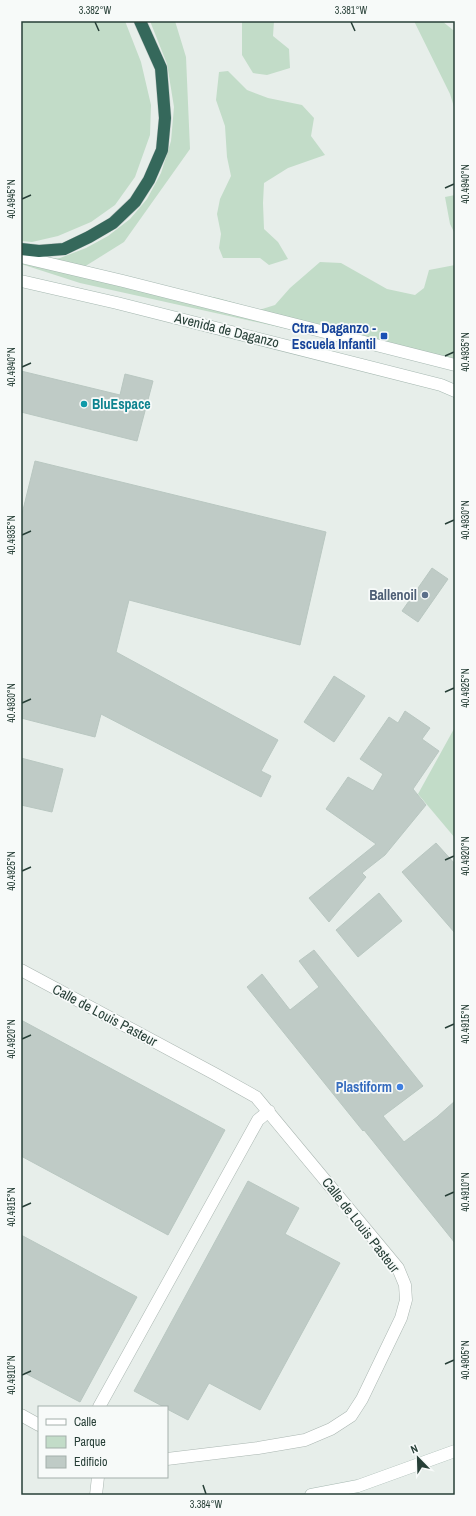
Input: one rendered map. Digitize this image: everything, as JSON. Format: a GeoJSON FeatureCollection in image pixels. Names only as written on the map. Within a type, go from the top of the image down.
{"type":"FeatureCollection","features":[{"type":"Feature","properties":{"kind":"highway"},"geometry":{"type":"LineString","coordinates":[[21,249],[38,251],[64,249],[89,238],[113,223],[135,202],[149,180],[162,150],[165,118],[161,68],[140,21]]}},
{"type":"Feature","properties":{"kind":"street","name":"Avenida de Daganzo"},"geometry":{"type":"LineString","coordinates":[[21,257],[123,281],[455,365]]}},
{"type":"Feature","properties":{"kind":"street","name":"Avenida de Daganzo"},"geometry":{"type":"LineString","coordinates":[[21,282],[147,310],[441,384],[455,391]]}},
{"type":"Feature","properties":{"kind":"street","name":"Calle de Louis Pasteur"},"geometry":{"type":"LineString","coordinates":[[21,970],[256,1097],[398,1268],[405,1285],[406,1300],[400,1318],[362,1399],[352,1416],[332,1429],[305,1440],[258,1448],[168,1459]]}},
{"type":"Feature","properties":{"kind":"street"},"geometry":{"type":"LineString","coordinates":[[100,1406],[258,1120],[269,1111]]}},
{"type":"Feature","properties":{"kind":"street"},"geometry":{"type":"LineString","coordinates":[[21,1415],[38,1424]]}},
{"type":"Feature","properties":{"kind":"street"},"geometry":{"type":"LineString","coordinates":[[310,1495],[358,1486],[455,1451]]}},
{"type":"Feature","properties":{"kind":"street"},"geometry":{"type":"LineString","coordinates":[[96,1495],[98,1478]]}},
{"type":"Feature","properties":{"kind":"green space"},"geometry":{"type":"Polygon","coordinates":[[[21,21],[125,21],[141,62],[151,105],[150,135],[135,177],[115,205],[91,222],[58,236],[32,242],[21,241],[21,21]]]}},
{"type":"Feature","properties":{"kind":"green space"},"geometry":{"type":"Polygon","coordinates":[[[150,21],[175,21],[186,57],[190,149],[124,242],[84,267],[79,273],[218,298],[259,310],[275,305],[290,288],[320,262],[341,263],[387,289],[415,295],[424,288],[429,270],[455,265],[455,366],[80,283],[21,264],[21,262],[60,258],[86,248],[108,236],[130,219],[147,199],[161,173],[171,141],[174,107],[167,64],[150,21]]]}},
{"type":"Feature","properties":{"kind":"green space"},"geometry":{"type":"Polygon","coordinates":[[[242,21],[274,21],[273,36],[289,49],[290,68],[267,75],[253,73],[242,55],[242,21]]]}},
{"type":"Feature","properties":{"kind":"green space"},"geometry":{"type":"Polygon","coordinates":[[[414,21],[442,21],[455,30],[455,110],[450,94],[414,21]]]}},
{"type":"Feature","properties":{"kind":"green space"},"geometry":{"type":"Polygon","coordinates":[[[228,71],[247,90],[268,98],[302,105],[314,118],[311,136],[325,155],[288,168],[264,183],[264,229],[278,242],[288,259],[269,265],[260,258],[223,258],[219,248],[221,234],[217,214],[220,199],[231,176],[227,157],[225,126],[216,100],[219,72],[228,71]]]}},
{"type":"Feature","properties":{"kind":"green space"},"geometry":{"type":"Polygon","coordinates":[[[455,195],[455,234],[450,224],[445,197],[455,195]]]}},
{"type":"Feature","properties":{"kind":"green space"},"geometry":{"type":"Polygon","coordinates":[[[455,727],[455,838],[418,794],[455,727]]]}},
{"type":"Feature","properties":{"kind":"building","name":"BluEspace"},"geometry":{"type":"Polygon","coordinates":[[[21,371],[120,395],[125,374],[153,381],[137,441],[21,412],[21,371]]]}},
{"type":"Feature","properties":{"kind":"building"},"geometry":{"type":"Polygon","coordinates":[[[35,461],[326,532],[300,645],[129,600],[116,652],[278,740],[261,771],[271,776],[261,797],[101,714],[95,737],[21,718],[21,518],[35,461]]]}},
{"type":"Feature","properties":{"kind":"building","name":"Ballenoil"},"geometry":{"type":"Polygon","coordinates":[[[432,568],[448,579],[418,622],[402,611],[432,568]]]}},
{"type":"Feature","properties":{"kind":"building"},"geometry":{"type":"Polygon","coordinates":[[[334,676],[365,696],[334,742],[304,722],[334,676]]]}},
{"type":"Feature","properties":{"kind":"building"},"geometry":{"type":"Polygon","coordinates":[[[405,711],[430,728],[422,739],[439,751],[413,789],[426,805],[385,855],[362,873],[366,877],[329,922],[309,898],[376,844],[326,809],[348,777],[373,791],[383,774],[360,759],[389,717],[398,723],[405,711]]]}},
{"type":"Feature","properties":{"kind":"building"},"geometry":{"type":"Polygon","coordinates":[[[21,758],[63,769],[52,812],[21,805],[21,758]]]}},
{"type":"Feature","properties":{"kind":"building"},"geometry":{"type":"Polygon","coordinates":[[[436,843],[455,864],[455,933],[402,872],[436,843]]]}},
{"type":"Feature","properties":{"kind":"building"},"geometry":{"type":"Polygon","coordinates":[[[379,893],[402,921],[358,957],[336,930],[379,893]]]}},
{"type":"Feature","properties":{"kind":"building"},"geometry":{"type":"Polygon","coordinates":[[[314,950],[423,1086],[383,1116],[404,1142],[455,1101],[455,1243],[247,987],[262,974],[290,1010],[319,987],[299,961],[314,950]]]}},
{"type":"Feature","properties":{"kind":"building"},"geometry":{"type":"Polygon","coordinates":[[[21,1020],[225,1130],[168,1235],[21,1156],[21,1020]]]}},
{"type":"Feature","properties":{"kind":"building"},"geometry":{"type":"Polygon","coordinates":[[[248,1181],[299,1208],[285,1234],[340,1263],[260,1410],[209,1383],[188,1420],[168,1410],[168,1406],[162,1406],[134,1391],[248,1181]]]}},
{"type":"Feature","properties":{"kind":"building"},"geometry":{"type":"Polygon","coordinates":[[[21,1235],[137,1297],[80,1402],[21,1371],[21,1235]]]}},
{"type":"Feature","properties":{"kind":"place","name":"Ctra. Daganzo - Escuela Infantil"},"geometry":{"type":"Point","coordinates":[384,336]}},
{"type":"Feature","properties":{"kind":"place","name":"BluEspace"},"geometry":{"type":"Point","coordinates":[84,404]}},
{"type":"Feature","properties":{"kind":"place","name":"Ballenoil"},"geometry":{"type":"Point","coordinates":[425,595]}},
{"type":"Feature","properties":{"kind":"place","name":"Plastiform"},"geometry":{"type":"Point","coordinates":[400,1087]}}]}
